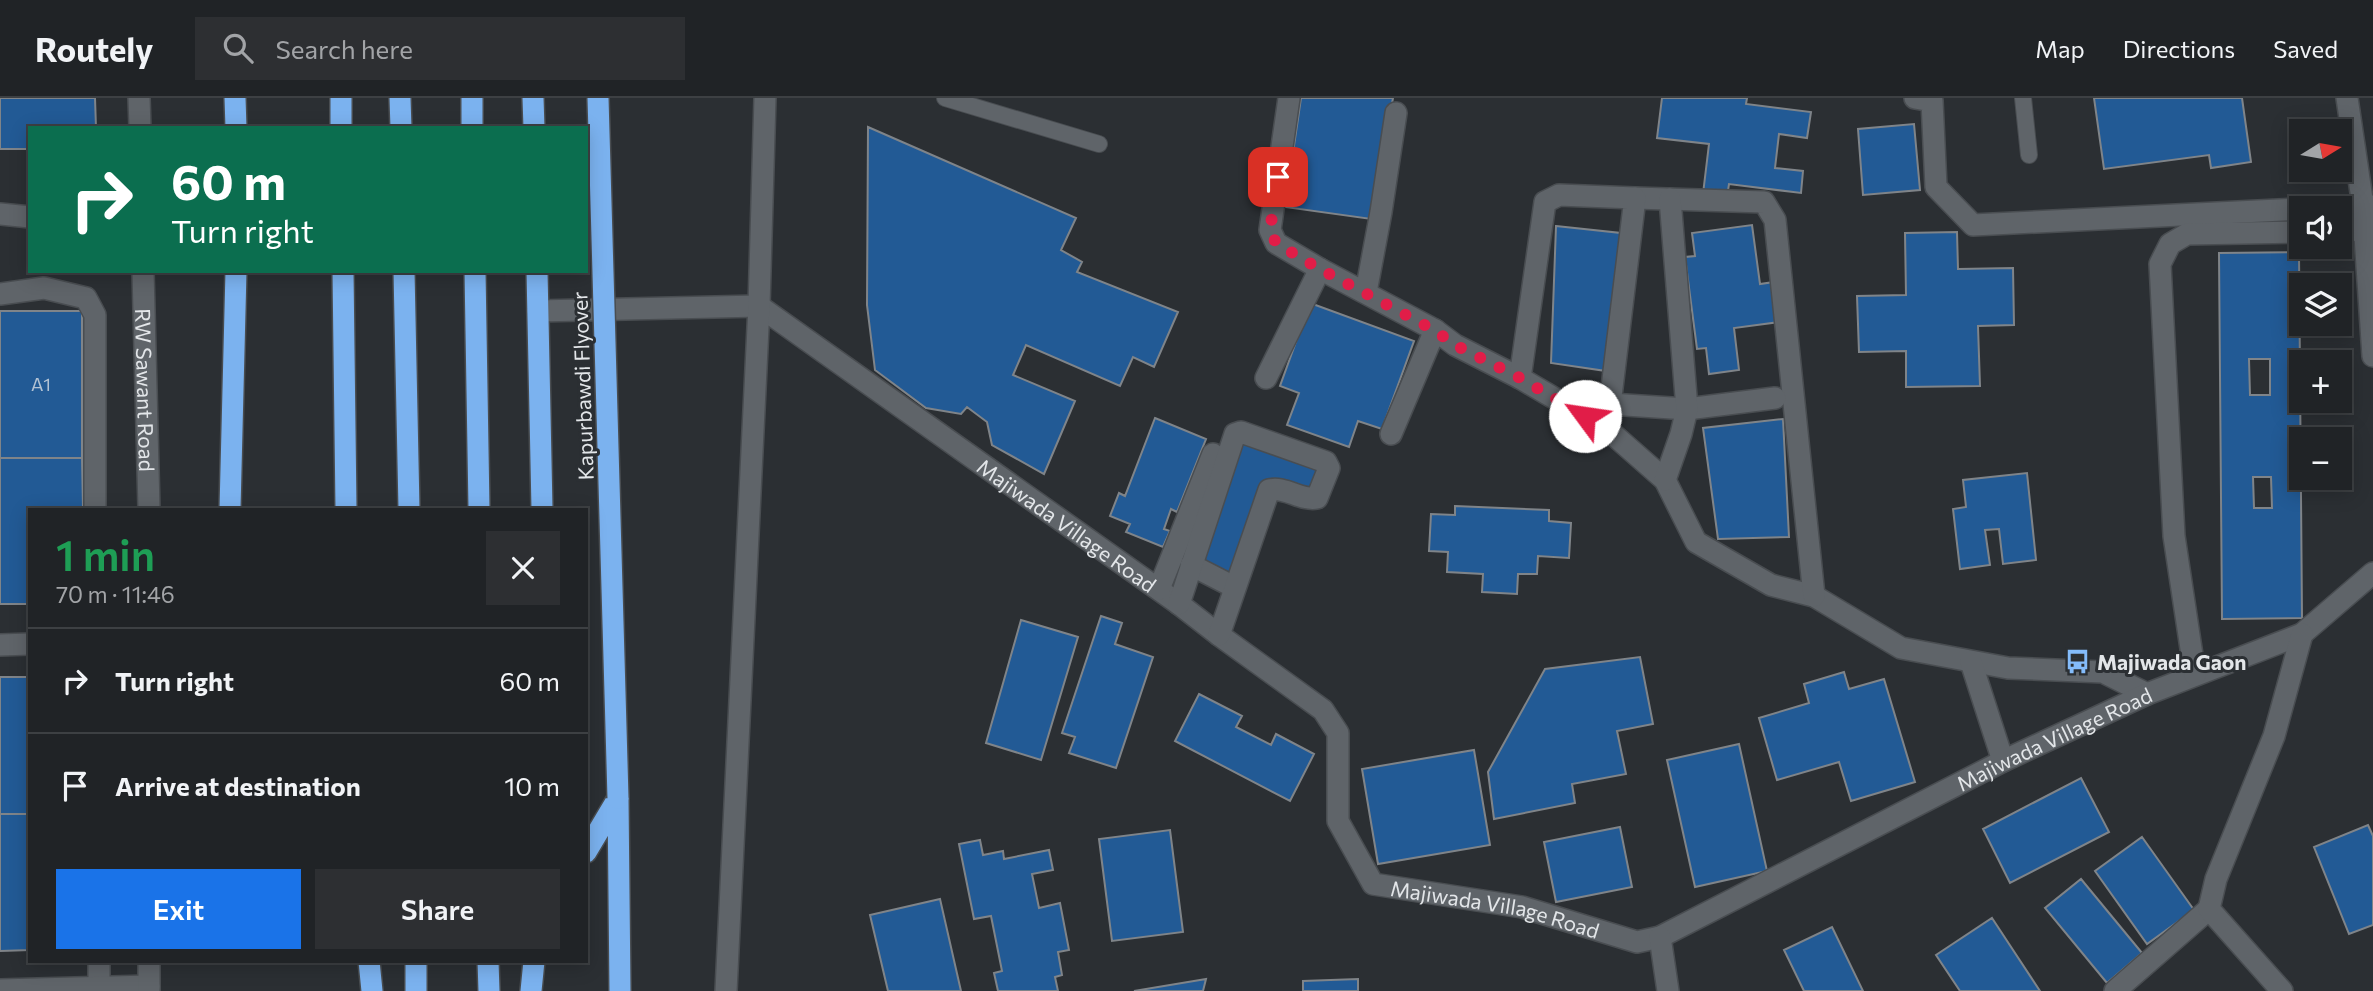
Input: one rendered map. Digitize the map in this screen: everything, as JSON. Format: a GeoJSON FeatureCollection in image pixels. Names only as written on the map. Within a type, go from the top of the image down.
{"type":"FeatureCollection","features":[{"type":"Feature","properties":{"kind":"highway"},"geometry":{"type":"LineString","coordinates":[[235,98],[236,126]]}},
{"type":"Feature","properties":{"kind":"highway"},"geometry":{"type":"LineString","coordinates":[[341,98],[341,126]]}},
{"type":"Feature","properties":{"kind":"highway"},"geometry":{"type":"LineString","coordinates":[[400,98],[401,126]]}},
{"type":"Feature","properties":{"kind":"highway"},"geometry":{"type":"LineString","coordinates":[[472,98],[472,126]]}},
{"type":"Feature","properties":{"kind":"highway"},"geometry":{"type":"LineString","coordinates":[[533,98],[534,126]]}},
{"type":"Feature","properties":{"kind":"highway","name":"Kapurbawdi Flyover"},"geometry":{"type":"LineString","coordinates":[[598,98],[618,798],[620,991]]}},
{"type":"Feature","properties":{"kind":"highway"},"geometry":{"type":"LineString","coordinates":[[230,508],[236,273]]}},
{"type":"Feature","properties":{"kind":"highway"},"geometry":{"type":"LineString","coordinates":[[343,273],[346,508]]}},
{"type":"Feature","properties":{"kind":"highway"},"geometry":{"type":"LineString","coordinates":[[404,273],[409,508]]}},
{"type":"Feature","properties":{"kind":"highway"},"geometry":{"type":"LineString","coordinates":[[475,273],[479,508]]}},
{"type":"Feature","properties":{"kind":"highway"},"geometry":{"type":"LineString","coordinates":[[537,273],[542,508]]}},
{"type":"Feature","properties":{"kind":"highway"},"geometry":{"type":"LineString","coordinates":[[588,849],[618,798]]}},
{"type":"Feature","properties":{"kind":"highway"},"geometry":{"type":"LineString","coordinates":[[369,963],[372,991]]}},
{"type":"Feature","properties":{"kind":"highway"},"geometry":{"type":"LineString","coordinates":[[416,963],[416,991]]}},
{"type":"Feature","properties":{"kind":"highway"},"geometry":{"type":"LineString","coordinates":[[488,963],[489,991]]}},
{"type":"Feature","properties":{"kind":"highway"},"geometry":{"type":"LineString","coordinates":[[531,991],[534,963]]}},
{"type":"Feature","properties":{"kind":"street"},"geometry":{"type":"LineString","coordinates":[[139,98],[140,126]]}},
{"type":"Feature","properties":{"kind":"street"},"geometry":{"type":"LineString","coordinates":[[726,991],[759,306],[765,98]]}},
{"type":"Feature","properties":{"kind":"street"},"geometry":{"type":"LineString","coordinates":[[1289,98],[1270,230],[1276,243],[1607,429],[1665,480],[1696,541],[1771,585],[1814,596],[1901,648],[2008,667],[2103,672],[2147,694]]}},
{"type":"Feature","properties":{"kind":"street"},"geometry":{"type":"LineString","coordinates":[[1915,98],[1932,101],[1936,187],[1973,225],[2289,210]]}},
{"type":"Feature","properties":{"kind":"street"},"geometry":{"type":"LineString","coordinates":[[2347,98],[2368,206],[2363,230],[2373,356]]}},
{"type":"Feature","properties":{"kind":"street"},"geometry":{"type":"LineString","coordinates":[[1366,292],[1396,113]]}},
{"type":"Feature","properties":{"kind":"street"},"geometry":{"type":"LineString","coordinates":[[1520,378],[1545,202],[1559,195],[1764,202],[1775,220],[1814,596]]}},
{"type":"Feature","properties":{"kind":"street"},"geometry":{"type":"LineString","coordinates":[[1607,429],[1635,198]]}},
{"type":"Feature","properties":{"kind":"street"},"geometry":{"type":"LineString","coordinates":[[1665,480],[1687,409],[1670,199]]}},
{"type":"Feature","properties":{"kind":"street"},"geometry":{"type":"LineString","coordinates":[[0,214],[28,217]]}},
{"type":"Feature","properties":{"kind":"street"},"geometry":{"type":"LineString","coordinates":[[2352,230],[2363,230]]}},
{"type":"Feature","properties":{"kind":"street"},"geometry":{"type":"LineString","coordinates":[[2195,675],[2174,536],[2160,264],[2170,244],[2187,234],[2289,232]]}},
{"type":"Feature","properties":{"kind":"street"},"geometry":{"type":"LineString","coordinates":[[1266,378],[1320,269]]}},
{"type":"Feature","properties":{"kind":"street","name":"RW Sawant Road"},"geometry":{"type":"LineString","coordinates":[[143,273],[149,508]]}},
{"type":"Feature","properties":{"kind":"street"},"geometry":{"type":"LineString","coordinates":[[0,294],[44,288],[86,298],[95,315],[95,508]]}},
{"type":"Feature","properties":{"kind":"street"},"geometry":{"type":"LineString","coordinates":[[538,311],[759,306]]}},
{"type":"Feature","properties":{"kind":"street","name":"Majiwada Village Road"},"geometry":{"type":"LineString","coordinates":[[759,306],[1159,589],[1323,710],[1338,733],[1338,821],[1373,884],[1522,907],[1637,942],[1660,937],[2003,761],[2147,694],[2302,634],[2373,573]]}},
{"type":"Feature","properties":{"kind":"street"},"geometry":{"type":"LineString","coordinates":[[1391,434],[1434,330]]}},
{"type":"Feature","properties":{"kind":"street"},"geometry":{"type":"LineString","coordinates":[[1609,404],[1687,409],[1776,398]]}},
{"type":"Feature","properties":{"kind":"street"},"geometry":{"type":"LineString","coordinates":[[1179,604],[1235,434],[1241,432],[1326,462],[1329,468],[1317,498],[1311,499],[1276,488],[1269,490],[1219,635]]}},
{"type":"Feature","properties":{"kind":"street"},"geometry":{"type":"LineString","coordinates":[[1159,589],[1213,454]]}},
{"type":"Feature","properties":{"kind":"street"},"geometry":{"type":"LineString","coordinates":[[1191,565],[1234,587]]}},
{"type":"Feature","properties":{"kind":"street"},"geometry":{"type":"LineString","coordinates":[[2115,991],[2209,909],[2216,879],[2274,736],[2302,634]]}},
{"type":"Feature","properties":{"kind":"street"},"geometry":{"type":"LineString","coordinates":[[0,645],[28,644]]}},
{"type":"Feature","properties":{"kind":"street"},"geometry":{"type":"LineString","coordinates":[[1971,662],[2003,761]]}},
{"type":"Feature","properties":{"kind":"street"},"geometry":{"type":"LineString","coordinates":[[2209,909],[2282,991]]}},
{"type":"Feature","properties":{"kind":"street"},"geometry":{"type":"LineString","coordinates":[[1660,937],[1668,991]]}},
{"type":"Feature","properties":{"kind":"street"},"geometry":{"type":"LineString","coordinates":[[99,963],[99,989]]}},
{"type":"Feature","properties":{"kind":"street"},"geometry":{"type":"LineString","coordinates":[[0,990],[149,988],[149,963]]}},
{"type":"Feature","properties":{"kind":"lane"},"geometry":{"type":"LineString","coordinates":[[945,98],[1099,144]]}},
{"type":"Feature","properties":{"kind":"lane"},"geometry":{"type":"LineString","coordinates":[[2023,98],[2029,155]]}},
{"type":"Feature","properties":{"kind":"building"},"geometry":{"type":"Polygon","coordinates":[[[0,98],[95,98],[96,126],[28,126],[28,149],[0,149],[0,98]]]}},
{"type":"Feature","properties":{"kind":"building"},"geometry":{"type":"Polygon","coordinates":[[[1301,98],[1393,98],[1371,219],[1285,207],[1301,98]]]}},
{"type":"Feature","properties":{"kind":"building"},"geometry":{"type":"Polygon","coordinates":[[[1662,98],[1747,98],[1746,104],[1811,112],[1807,138],[1779,134],[1775,168],[1803,171],[1801,193],[1729,184],[1727,197],[1703,194],[1709,144],[1657,138],[1662,98]]]}},
{"type":"Feature","properties":{"kind":"building"},"geometry":{"type":"Polygon","coordinates":[[[2094,98],[2242,98],[2251,162],[2211,168],[2209,155],[2104,169],[2094,98]]]}},
{"type":"Feature","properties":{"kind":"building"},"geometry":{"type":"Polygon","coordinates":[[[1914,124],[1920,190],[1863,195],[1858,129],[1914,124]]]}},
{"type":"Feature","properties":{"kind":"building"},"geometry":{"type":"Polygon","coordinates":[[[868,127],[1076,218],[1061,250],[1082,262],[1077,272],[1178,312],[1154,367],[1133,357],[1120,386],[1026,345],[1013,375],[1075,401],[1044,474],[992,445],[987,422],[967,407],[961,414],[926,408],[875,370],[867,305],[868,127]]]}},
{"type":"Feature","properties":{"kind":"building"},"geometry":{"type":"Polygon","coordinates":[[[1752,225],[1760,284],[1774,282],[1779,322],[1734,328],[1739,370],[1709,374],[1706,348],[1697,349],[1685,257],[1695,256],[1692,233],[1752,225]]]}},
{"type":"Feature","properties":{"kind":"building"},"geometry":{"type":"Polygon","coordinates":[[[1556,226],[1630,234],[1606,371],[1551,363],[1556,226]]]}},
{"type":"Feature","properties":{"kind":"building"},"geometry":{"type":"Polygon","coordinates":[[[1957,232],[1958,269],[2013,268],[2014,325],[1978,326],[1980,386],[1906,387],[1906,351],[1859,352],[1857,296],[1906,295],[1905,233],[1957,232]]]}},
{"type":"Feature","properties":{"kind":"building"},"geometry":{"type":"Polygon","coordinates":[[[2289,252],[2289,259],[2299,259],[2299,273],[2289,273],[2289,336],[2300,336],[2300,350],[2289,350],[2289,413],[2300,413],[2300,427],[2289,427],[2289,490],[2301,490],[2302,618],[2222,619],[2219,253],[2289,252]],[[2249,359],[2250,395],[2270,395],[2270,359],[2249,359]],[[2253,477],[2254,508],[2272,508],[2271,477],[2253,477]]]}},
{"type":"Feature","properties":{"kind":"building"},"geometry":{"type":"Polygon","coordinates":[[[1310,303],[1414,341],[1382,429],[1358,421],[1349,447],[1287,425],[1299,393],[1280,386],[1310,303]]]}},
{"type":"Feature","properties":{"kind":"building"},"geometry":{"type":"Polygon","coordinates":[[[0,311],[82,311],[82,458],[0,458],[0,311]]]}},
{"type":"Feature","properties":{"kind":"building"},"geometry":{"type":"Polygon","coordinates":[[[1155,418],[1206,439],[1177,512],[1171,509],[1164,529],[1170,531],[1163,547],[1126,532],[1130,524],[1110,516],[1119,493],[1125,496],[1155,418]]]}},
{"type":"Feature","properties":{"kind":"building"},"geometry":{"type":"Polygon","coordinates":[[[1783,419],[1789,537],[1718,539],[1703,428],[1783,419]]]}},
{"type":"Feature","properties":{"kind":"building"},"geometry":{"type":"Polygon","coordinates":[[[1238,437],[1326,467],[1314,495],[1269,480],[1232,580],[1195,563],[1238,437]]]}},
{"type":"Feature","properties":{"kind":"building"},"geometry":{"type":"Polygon","coordinates":[[[0,458],[82,458],[83,508],[28,508],[28,604],[0,604],[0,458]]]}},
{"type":"Feature","properties":{"kind":"building"},"geometry":{"type":"Polygon","coordinates":[[[2027,473],[2036,560],[2003,564],[1999,529],[1985,530],[1990,565],[1960,569],[1953,509],[1966,507],[1963,480],[2027,473]]]}},
{"type":"Feature","properties":{"kind":"building"},"geometry":{"type":"Polygon","coordinates":[[[1455,506],[1549,510],[1549,521],[1571,523],[1569,558],[1538,556],[1537,574],[1518,574],[1517,594],[1482,592],[1483,574],[1447,572],[1448,552],[1429,551],[1431,514],[1455,515],[1455,506]]]}},
{"type":"Feature","properties":{"kind":"building"},"geometry":{"type":"Polygon","coordinates":[[[1101,616],[1122,623],[1115,644],[1153,657],[1116,768],[1069,753],[1075,737],[1062,733],[1101,616]]]}},
{"type":"Feature","properties":{"kind":"building"},"geometry":{"type":"Polygon","coordinates":[[[1021,620],[1078,637],[1041,760],[986,743],[1021,620]]]}},
{"type":"Feature","properties":{"kind":"building"},"geometry":{"type":"Polygon","coordinates":[[[1640,657],[1653,724],[1617,731],[1626,774],[1572,784],[1575,803],[1494,819],[1488,772],[1545,669],[1640,657]]]}},
{"type":"Feature","properties":{"kind":"building"},"geometry":{"type":"Polygon","coordinates":[[[1844,672],[1849,689],[1884,679],[1915,782],[1851,801],[1839,762],[1777,780],[1759,718],[1809,703],[1804,684],[1844,672]]]}},
{"type":"Feature","properties":{"kind":"building"},"geometry":{"type":"Polygon","coordinates":[[[0,677],[28,677],[28,814],[0,814],[0,677]]]}},
{"type":"Feature","properties":{"kind":"building"},"geometry":{"type":"Polygon","coordinates":[[[1199,694],[1242,716],[1236,727],[1271,745],[1276,734],[1314,754],[1290,801],[1175,741],[1199,694]]]}},
{"type":"Feature","properties":{"kind":"building"},"geometry":{"type":"Polygon","coordinates":[[[1739,744],[1767,871],[1695,887],[1667,760],[1739,744]]]}},
{"type":"Feature","properties":{"kind":"building"},"geometry":{"type":"Polygon","coordinates":[[[1474,750],[1490,845],[1378,864],[1362,769],[1474,750]]]}},
{"type":"Feature","properties":{"kind":"building"},"geometry":{"type":"Polygon","coordinates":[[[2081,778],[2109,832],[2010,883],[1983,829],[2081,778]]]}},
{"type":"Feature","properties":{"kind":"building"},"geometry":{"type":"Polygon","coordinates":[[[0,814],[28,814],[28,950],[0,951],[0,814]]]}},
{"type":"Feature","properties":{"kind":"building"},"geometry":{"type":"Polygon","coordinates":[[[2368,825],[2373,836],[2373,925],[2349,934],[2314,847],[2368,825]]]}},
{"type":"Feature","properties":{"kind":"building"},"geometry":{"type":"Polygon","coordinates":[[[1620,827],[1632,887],[1556,902],[1544,842],[1620,827]]]}},
{"type":"Feature","properties":{"kind":"building"},"geometry":{"type":"Polygon","coordinates":[[[1170,830],[1183,932],[1112,941],[1099,839],[1170,830]]]}},
{"type":"Feature","properties":{"kind":"building"},"geometry":{"type":"Polygon","coordinates":[[[2142,837],[2194,910],[2147,944],[2095,871],[2142,837]]]}},
{"type":"Feature","properties":{"kind":"building"},"geometry":{"type":"Polygon","coordinates":[[[980,840],[983,855],[1003,851],[1004,859],[1049,850],[1053,870],[1032,874],[1039,908],[1060,903],[1069,950],[1058,952],[1062,975],[1055,977],[1058,991],[998,991],[994,973],[1002,971],[991,916],[974,919],[959,844],[980,840]]]}},
{"type":"Feature","properties":{"kind":"building"},"geometry":{"type":"Polygon","coordinates":[[[2081,879],[2142,953],[2107,983],[2045,908],[2081,879]]]}},
{"type":"Feature","properties":{"kind":"building"},"geometry":{"type":"Polygon","coordinates":[[[940,899],[961,991],[888,991],[870,915],[940,899]]]}},
{"type":"Feature","properties":{"kind":"building"},"geometry":{"type":"Polygon","coordinates":[[[1992,918],[2040,991],[1960,991],[1936,955],[1992,918]]]}},
{"type":"Feature","properties":{"kind":"building"},"geometry":{"type":"Polygon","coordinates":[[[1832,927],[1863,991],[1804,991],[1784,950],[1832,927]]]}},
{"type":"Feature","properties":{"kind":"building"},"geometry":{"type":"Polygon","coordinates":[[[1206,979],[1203,991],[1134,991],[1206,979]]]}},
{"type":"Feature","properties":{"kind":"building"},"geometry":{"type":"Polygon","coordinates":[[[1358,979],[1358,991],[1303,991],[1303,981],[1358,979]]]}},
{"type":"Feature","properties":{"kind":"place","name":"Majiwada Gaon"},"geometry":{"type":"Point","coordinates":[2077,661]}},
{"type":"Feature","properties":{"kind":"route"},"geometry":{"type":"LineString","coordinates":[[1278,177],[1270,230],[1276,243],[1585,416]]}}]}
